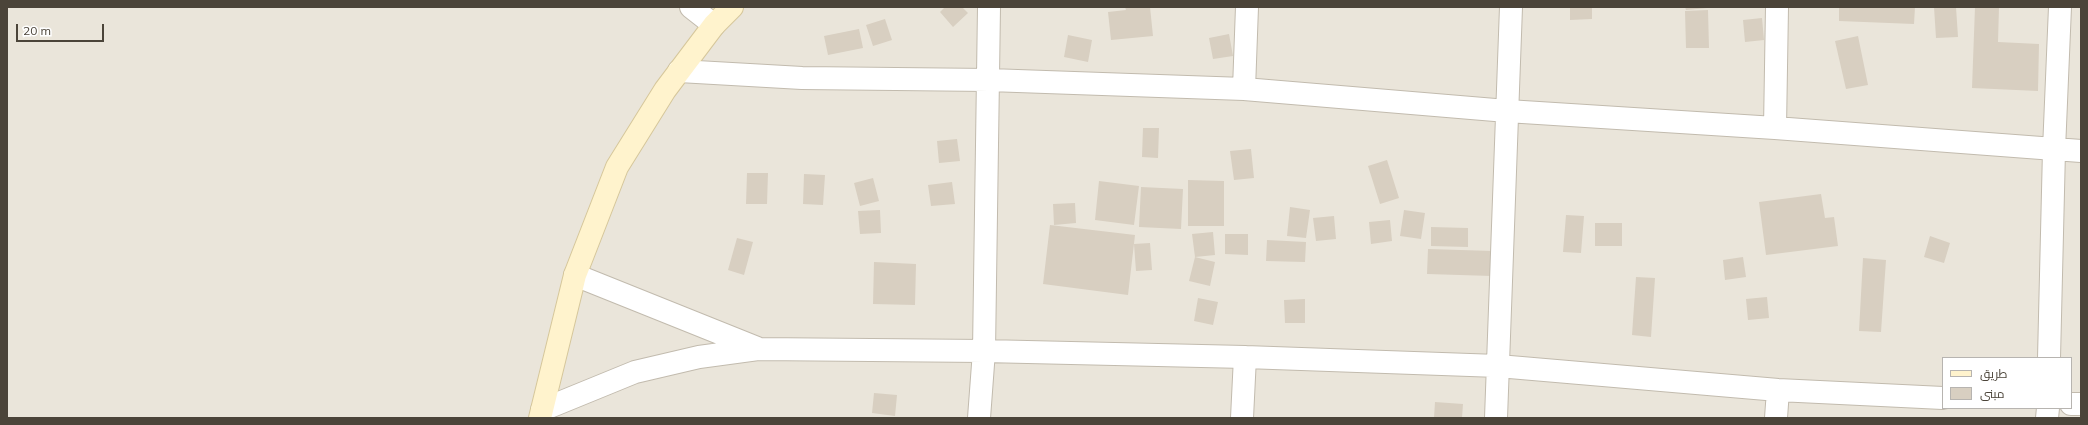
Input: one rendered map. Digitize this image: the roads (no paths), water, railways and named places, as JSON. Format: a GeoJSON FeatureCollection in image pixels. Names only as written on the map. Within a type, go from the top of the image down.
{"type":"FeatureCollection","features":[{"type":"Feature","properties":{"kind":"main road"},"geometry":{"type":"LineString","coordinates":[[541,414],[575,275],[617,167],[679,71],[714,25],[732,7]]}},
{"type":"Feature","properties":{"kind":"street"},"geometry":{"type":"LineString","coordinates":[[691,7],[714,25]]}},
{"type":"Feature","properties":{"kind":"street"},"geometry":{"type":"LineString","coordinates":[[979,418],[984,351],[989,7]]}},
{"type":"Feature","properties":{"kind":"street"},"geometry":{"type":"LineString","coordinates":[[1244,89],[1247,7]]}},
{"type":"Feature","properties":{"kind":"street"},"geometry":{"type":"LineString","coordinates":[[1496,418],[1511,7]]}},
{"type":"Feature","properties":{"kind":"street"},"geometry":{"type":"LineString","coordinates":[[1775,128],[1777,7]]}},
{"type":"Feature","properties":{"kind":"street"},"geometry":{"type":"LineString","coordinates":[[2049,357],[2054,150],[2060,7]]}},
{"type":"Feature","properties":{"kind":"street"},"geometry":{"type":"LineString","coordinates":[[679,71],[802,78],[989,80],[1244,89],[1507,111],[1775,128],[2081,151]]}},
{"type":"Feature","properties":{"kind":"street"},"geometry":{"type":"LineString","coordinates":[[575,275],[758,349]]}},
{"type":"Feature","properties":{"kind":"street"},"geometry":{"type":"LineString","coordinates":[[541,414],[635,372],[699,357],[758,349],[984,351],[1245,357],[1498,366],[1778,390],[1942,398]]}},
{"type":"Feature","properties":{"kind":"street"},"geometry":{"type":"LineString","coordinates":[[1242,418],[1245,357]]}},
{"type":"Feature","properties":{"kind":"street"},"geometry":{"type":"LineString","coordinates":[[1776,418],[1778,390]]}}]}
